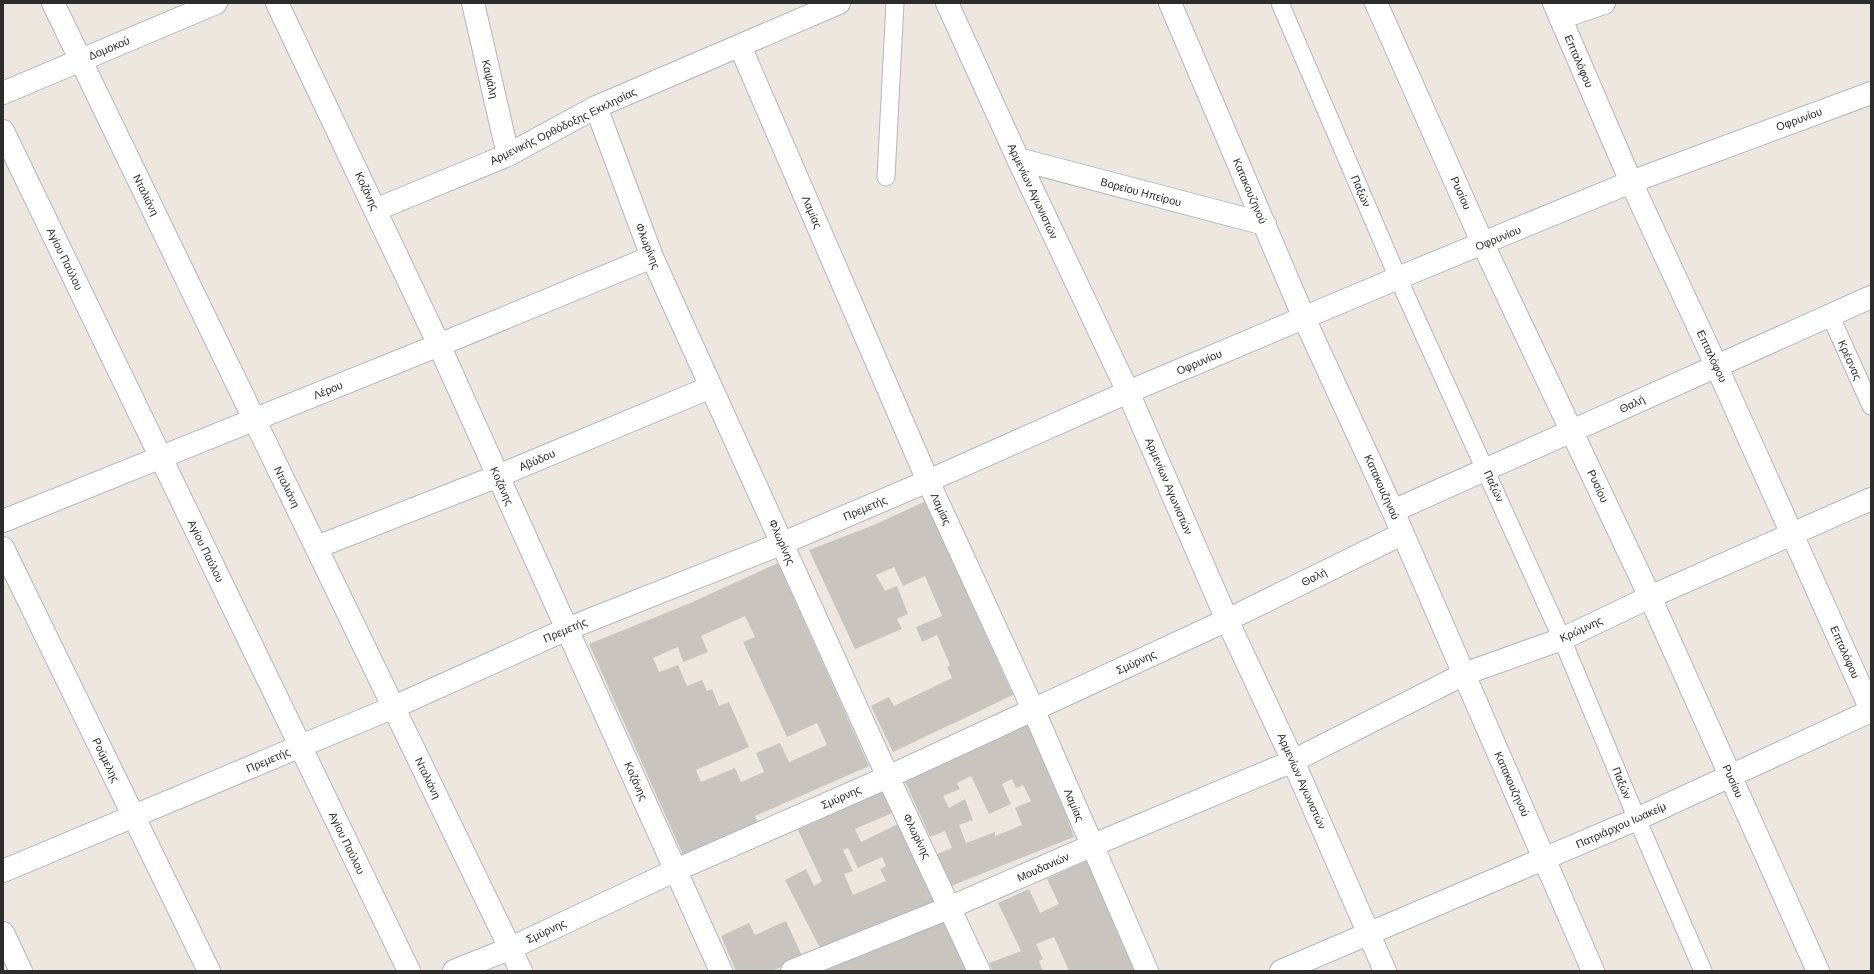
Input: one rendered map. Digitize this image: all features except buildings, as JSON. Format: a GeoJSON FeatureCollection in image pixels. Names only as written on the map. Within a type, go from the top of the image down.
{"type":"FeatureCollection","features":[{"type":"Feature","properties":{"kind":"street","name":"Νταλιάνη"},"geometry":{"type":"LineString","coordinates":[[53,3],[394,707],[509,949],[521,971]]}},
{"type":"Feature","properties":{"kind":"street","name":"Δομοκού"},"geometry":{"type":"LineString","coordinates":[[3,92],[216,3]]}},
{"type":"Feature","properties":{"kind":"street","name":"Κοζάνης"},"geometry":{"type":"LineString","coordinates":[[277,3],[439,346],[721,971]]}},
{"type":"Feature","properties":{"kind":"street","name":"Καψάλη"},"geometry":{"type":"LineString","coordinates":[[473,3],[508,155]]}},
{"type":"Feature","properties":{"kind":"street","name":"Αρμενικής Ορθόδοξης Εκκλησίας"},"geometry":{"type":"LineString","coordinates":[[376,210],[508,155],[596,108],[839,3]]}},
{"type":"Feature","properties":{"kind":"street","name":"Αρμενίων Αγωνιστών"},"geometry":{"type":"LineString","coordinates":[[947,3],[1018,159],[1128,392],[1226,620],[1293,761],[1386,971]]}},
{"type":"Feature","properties":{"kind":"street","name":"Κατακουζηνού"},"geometry":{"type":"LineString","coordinates":[[1170,3],[1304,318],[1393,511],[1593,971]]}},
{"type":"Feature","properties":{"kind":"street","name":"Ρυσίου"},"geometry":{"type":"LineString","coordinates":[[1376,3],[1483,244],[1650,597],[1818,971]]}},
{"type":"Feature","properties":{"kind":"street"},"geometry":{"type":"LineString","coordinates":[[1557,10],[1604,3]]}},
{"type":"Feature","properties":{"kind":"street","name":"Επταλόφου"},"geometry":{"type":"LineString","coordinates":[[1557,10],[1631,182],[1716,365],[1871,711]]}},
{"type":"Feature","properties":{"kind":"street","name":"Λαμίας"},"geometry":{"type":"LineString","coordinates":[[740,46],[928,482],[1033,710],[1091,846],[1147,971]]}},
{"type":"Feature","properties":{"kind":"street","name":"Οφρυνίου"},"geometry":{"type":"LineString","coordinates":[[1128,392],[1631,182],[1871,93]]}},
{"type":"Feature","properties":{"kind":"street","name":"Φλωρίνης"},"geometry":{"type":"LineString","coordinates":[[596,108],[652,258],[783,543],[888,777],[979,971]]}},
{"type":"Feature","properties":{"kind":"street","name":"Αγίου Παύλου"},"geometry":{"type":"LineString","coordinates":[[3,131],[409,971]]}},
{"type":"Feature","properties":{"kind":"street","name":"Βορείου Ηπείρου"},"geometry":{"type":"LineString","coordinates":[[1018,159],[1265,224]]}},
{"type":"Feature","properties":{"kind":"street","name":"Λέρου"},"geometry":{"type":"LineString","coordinates":[[3,521],[439,346],[652,258]]}},
{"type":"Feature","properties":{"kind":"street","name":"Θαλή"},"geometry":{"type":"LineString","coordinates":[[1393,511],[1716,365],[1871,297]]}},
{"type":"Feature","properties":{"kind":"street","name":"Αβύδου"},"geometry":{"type":"LineString","coordinates":[[317,548],[498,476],[711,387]]}},
{"type":"Feature","properties":{"kind":"street","name":"Πρεμετής"},"geometry":{"type":"LineString","coordinates":[[3,871],[394,707],[567,629],[783,543],[928,482],[1128,392]]}},
{"type":"Feature","properties":{"kind":"street","name":"Κρώμνης"},"geometry":{"type":"LineString","coordinates":[[1293,761],[1464,674],[1562,639],[1650,597],[1871,499]]}},
{"type":"Feature","properties":{"kind":"street","name":"Θαλή"},"geometry":{"type":"LineString","coordinates":[[1226,620],[1402,534]]}},
{"type":"Feature","properties":{"kind":"street","name":"Ρούμελης"},"geometry":{"type":"LineString","coordinates":[[3,548],[209,971]]}},
{"type":"Feature","properties":{"kind":"street","name":"Σμύρνης"},"geometry":{"type":"LineString","coordinates":[[454,971],[509,949],[676,870],[888,777],[1226,620]]}},
{"type":"Feature","properties":{"kind":"street","name":"Πατριάρχου Ιωακείμ"},"geometry":{"type":"LineString","coordinates":[[1281,971],[1637,819],[1871,711]]}},
{"type":"Feature","properties":{"kind":"street","name":"Μουδανιών"},"geometry":{"type":"LineString","coordinates":[[792,971],[950,907],[1293,761]]}},
{"type":"Feature","properties":{"kind":"street"},"geometry":{"type":"LineString","coordinates":[[3,932],[21,971]]}},
{"type":"Feature","properties":{"kind":"lane"},"geometry":{"type":"LineString","coordinates":[[886,177],[895,3]]}},
{"type":"Feature","properties":{"kind":"lane","name":"Παξών"},"geometry":{"type":"LineString","coordinates":[[1280,3],[1398,278],[1486,468],[1562,639],[1637,819],[1703,971]]}},
{"type":"Feature","properties":{"kind":"lane","name":"Κρέσνας"},"geometry":{"type":"LineString","coordinates":[[1830,315],[1871,406]]}}]}
